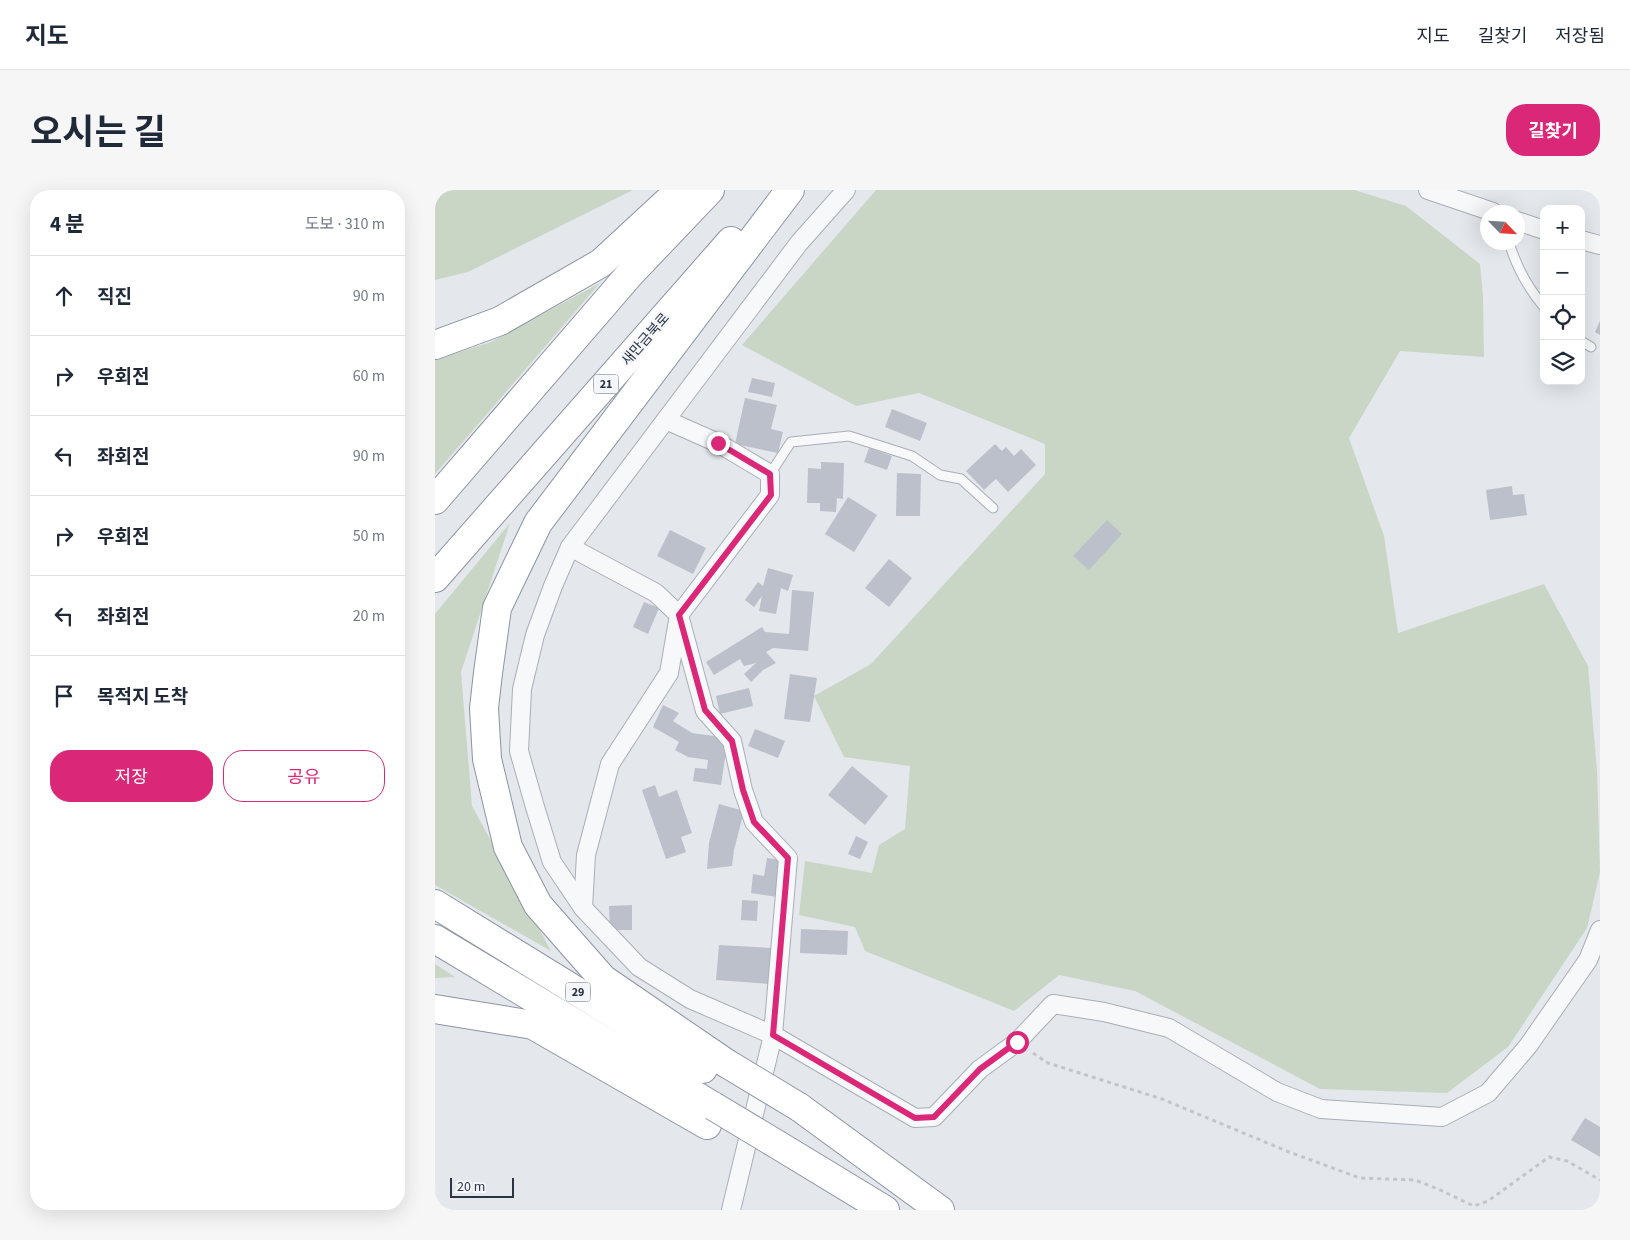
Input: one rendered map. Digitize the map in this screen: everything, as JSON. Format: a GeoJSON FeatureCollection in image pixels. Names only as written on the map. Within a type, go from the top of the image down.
{"type":"FeatureCollection","features":[{"type":"Feature","properties":{"kind":"highway"},"geometry":{"type":"LineString","coordinates":[[435,345],[500,321],[601,263],[681,190]]}},
{"type":"Feature","properties":{"kind":"highway"},"geometry":{"type":"LineString","coordinates":[[435,500],[630,274],[710,190]]}},
{"type":"Feature","properties":{"kind":"highway","name":"새만금북로"},"geometry":{"type":"LineString","coordinates":[[435,578],[776,190]]}},
{"type":"Feature","properties":{"kind":"highway"},"geometry":{"type":"LineString","coordinates":[[790,190],[538,523],[497,608],[487,673],[485,708],[487,759],[508,847],[538,905],[603,979],[724,1072],[794,1114],[938,1210]]}},
{"type":"Feature","properties":{"kind":"highway","name":"29"},"geometry":{"type":"LineString","coordinates":[[435,904],[724,1072]]}},
{"type":"Feature","properties":{"kind":"highway"},"geometry":{"type":"LineString","coordinates":[[435,939],[710,1116]]}},
{"type":"Feature","properties":{"kind":"highway"},"geometry":{"type":"LineString","coordinates":[[435,1009],[533,1025],[710,1116],[885,1210]]}},
{"type":"Feature","properties":{"kind":"highway"},"geometry":{"type":"LineString","coordinates":[[775,1152],[872,1210]]}},
{"type":"Feature","properties":{"kind":"street"},"geometry":{"type":"LineString","coordinates":[[846,190],[799,243],[570,548],[553,586],[535,635],[522,689],[519,751],[535,808],[553,862],[583,908],[639,967],[691,999],[773,1035],[915,1118],[934,1117],[980,1069],[1017,1042],[1053,1004],[1104,1012],[1169,1028],[1277,1092],[1321,1109],[1441,1117],[1487,1092],[1528,1046],[1589,960],[1600,930]]}},
{"type":"Feature","properties":{"kind":"street"},"geometry":{"type":"LineString","coordinates":[[1428,190],[1480,208]]}},
{"type":"Feature","properties":{"kind":"street"},"geometry":{"type":"LineString","coordinates":[[1525,224],[1540,229]]}},
{"type":"Feature","properties":{"kind":"street"},"geometry":{"type":"LineString","coordinates":[[1585,241],[1600,246]]}},
{"type":"Feature","properties":{"kind":"street"},"geometry":{"type":"LineString","coordinates":[[583,908],[586,855],[610,764],[669,673],[679,615],[771,495],[770,474],[718,443],[666,420]]}},
{"type":"Feature","properties":{"kind":"street"},"geometry":{"type":"LineString","coordinates":[[570,548],[656,593],[679,615],[705,710],[732,741],[743,790],[754,822],[788,858],[773,1035],[731,1210]]}},
{"type":"Feature","properties":{"kind":"lane"},"geometry":{"type":"LineString","coordinates":[[1511,250],[1513,258],[1531,292],[1540,302]]}},
{"type":"Feature","properties":{"kind":"lane"},"geometry":{"type":"LineString","coordinates":[[1585,343],[1591,347]]}},
{"type":"Feature","properties":{"kind":"lane"},"geometry":{"type":"LineString","coordinates":[[770,474],[791,442],[849,436],[912,456],[940,475],[961,479],[993,508]]}},
{"type":"Feature","properties":{"kind":"path"},"geometry":{"type":"LineString","coordinates":[[1017,1042],[1048,1063],[1162,1099],[1289,1152],[1360,1178],[1415,1180],[1474,1206],[1488,1201],[1549,1157],[1567,1161],[1600,1180]]}},
{"type":"Feature","properties":{"kind":"green space"},"geometry":{"type":"Polygon","coordinates":[[[435,190],[633,190],[468,272],[435,280],[435,190]]]}},
{"type":"Feature","properties":{"kind":"green space"},"geometry":{"type":"Polygon","coordinates":[[[876,190],[1354,190],[1406,206],[1480,264],[1483,296],[1484,357],[1400,351],[1349,438],[1384,536],[1398,633],[1544,584],[1588,666],[1597,771],[1600,872],[1587,928],[1508,1047],[1447,1093],[1320,1089],[1135,991],[1059,975],[1014,1011],[865,951],[855,927],[799,915],[805,861],[872,873],[879,845],[905,829],[910,766],[844,757],[814,696],[871,664],[1045,474],[1045,444],[919,393],[856,406],[742,345],[876,190]]]}},
{"type":"Feature","properties":{"kind":"green space"},"geometry":{"type":"Polygon","coordinates":[[[600,283],[435,474],[435,360],[491,342],[600,283]]]}},
{"type":"Feature","properties":{"kind":"green space"},"geometry":{"type":"Polygon","coordinates":[[[510,523],[461,672],[472,806],[551,951],[435,885],[435,614],[510,523]]]}},
{"type":"Feature","properties":{"kind":"green space"},"geometry":{"type":"Polygon","coordinates":[[[435,964],[455,977],[435,978],[435,964]]]}},
{"type":"Feature","properties":{"kind":"building"},"geometry":{"type":"Polygon","coordinates":[[[1600,321],[1600,335],[1595,332],[1600,321]]]}},
{"type":"Feature","properties":{"kind":"building"},"geometry":{"type":"Polygon","coordinates":[[[752,378],[775,383],[772,397],[748,392],[752,378]]]}},
{"type":"Feature","properties":{"kind":"building"},"geometry":{"type":"Polygon","coordinates":[[[745,398],[777,405],[771,429],[783,432],[778,453],[735,444],[745,398]]]}},
{"type":"Feature","properties":{"kind":"building"},"geometry":{"type":"Polygon","coordinates":[[[892,409],[927,423],[920,441],[885,427],[892,409]]]}},
{"type":"Feature","properties":{"kind":"building"},"geometry":{"type":"Polygon","coordinates":[[[995,444],[1002,451],[1006,447],[1014,456],[1021,449],[1036,465],[1008,492],[996,479],[984,490],[966,471],[995,444]]]}},
{"type":"Feature","properties":{"kind":"building"},"geometry":{"type":"Polygon","coordinates":[[[869,448],[892,456],[887,470],[864,462],[869,448]]]}},
{"type":"Feature","properties":{"kind":"building"},"geometry":{"type":"Polygon","coordinates":[[[821,462],[844,463],[843,499],[837,498],[836,512],[820,511],[820,503],[807,503],[808,468],[821,469],[821,462]]]}},
{"type":"Feature","properties":{"kind":"building"},"geometry":{"type":"Polygon","coordinates":[[[897,473],[921,474],[920,516],[896,516],[897,473]]]}},
{"type":"Feature","properties":{"kind":"building"},"geometry":{"type":"Polygon","coordinates":[[[1512,486],[1513,495],[1524,494],[1527,515],[1490,520],[1486,490],[1512,486]]]}},
{"type":"Feature","properties":{"kind":"building"},"geometry":{"type":"Polygon","coordinates":[[[848,497],[877,515],[854,552],[825,534],[848,497]]]}},
{"type":"Feature","properties":{"kind":"building"},"geometry":{"type":"Polygon","coordinates":[[[1107,520],[1122,534],[1089,570],[1073,556],[1107,520]]]}},
{"type":"Feature","properties":{"kind":"building"},"geometry":{"type":"Polygon","coordinates":[[[670,530],[706,548],[693,574],[657,556],[670,530]]]}},
{"type":"Feature","properties":{"kind":"building"},"geometry":{"type":"Polygon","coordinates":[[[889,559],[912,578],[889,607],[865,588],[889,559]]]}},
{"type":"Feature","properties":{"kind":"building"},"geometry":{"type":"Polygon","coordinates":[[[768,568],[793,575],[788,591],[781,588],[776,614],[759,611],[762,596],[754,607],[745,600],[758,582],[763,586],[768,568]]]}},
{"type":"Feature","properties":{"kind":"building"},"geometry":{"type":"Polygon","coordinates":[[[792,590],[814,592],[808,651],[773,648],[766,652],[776,663],[763,670],[751,682],[744,674],[756,663],[744,666],[740,659],[714,675],[706,662],[762,627],[765,632],[789,634],[792,590]]]}},
{"type":"Feature","properties":{"kind":"building"},"geometry":{"type":"Polygon","coordinates":[[[644,602],[659,608],[648,634],[633,627],[644,602]]]}},
{"type":"Feature","properties":{"kind":"building"},"geometry":{"type":"Polygon","coordinates":[[[790,674],[817,678],[810,722],[784,719],[790,674]]]}},
{"type":"Feature","properties":{"kind":"building"},"geometry":{"type":"Polygon","coordinates":[[[749,688],[753,706],[720,714],[716,696],[749,688]]]}},
{"type":"Feature","properties":{"kind":"building"},"geometry":{"type":"Polygon","coordinates":[[[663,705],[679,713],[673,721],[692,733],[728,738],[721,785],[693,781],[695,768],[707,769],[708,760],[688,757],[675,750],[679,742],[653,727],[663,705]]]}},
{"type":"Feature","properties":{"kind":"building"},"geometry":{"type":"Polygon","coordinates":[[[755,729],[785,741],[778,758],[748,746],[755,729]]]}},
{"type":"Feature","properties":{"kind":"building"},"geometry":{"type":"Polygon","coordinates":[[[852,766],[888,796],[865,825],[828,795],[852,766]]]}},
{"type":"Feature","properties":{"kind":"building"},"geometry":{"type":"Polygon","coordinates":[[[655,785],[659,797],[677,790],[692,833],[681,837],[686,852],[666,859],[642,790],[655,785]]]}},
{"type":"Feature","properties":{"kind":"building"},"geometry":{"type":"Polygon","coordinates":[[[719,804],[744,811],[732,866],[707,869],[709,843],[719,804]]]}},
{"type":"Feature","properties":{"kind":"building"},"geometry":{"type":"Polygon","coordinates":[[[856,836],[868,842],[860,859],[848,854],[856,836]]]}},
{"type":"Feature","properties":{"kind":"building"},"geometry":{"type":"Polygon","coordinates":[[[767,858],[782,860],[778,897],[751,893],[753,874],[764,876],[767,858]]]}},
{"type":"Feature","properties":{"kind":"building"},"geometry":{"type":"Polygon","coordinates":[[[742,900],[758,901],[757,921],[741,920],[742,900]]]}},
{"type":"Feature","properties":{"kind":"building"},"geometry":{"type":"Polygon","coordinates":[[[632,905],[632,930],[610,930],[609,906],[632,905]]]}},
{"type":"Feature","properties":{"kind":"building"},"geometry":{"type":"Polygon","coordinates":[[[801,929],[848,931],[847,955],[800,953],[801,929]]]}},
{"type":"Feature","properties":{"kind":"building"},"geometry":{"type":"Polygon","coordinates":[[[719,945],[771,948],[769,984],[716,980],[719,945]]]}},
{"type":"Feature","properties":{"kind":"building"},"geometry":{"type":"Polygon","coordinates":[[[1585,1118],[1600,1127],[1600,1157],[1571,1140],[1585,1118]]]}},
{"type":"Feature","properties":{"kind":"route"},"geometry":{"type":"LineString","coordinates":[[718,443],[770,474],[771,495],[679,615],[705,710],[732,741],[743,790],[754,822],[788,858],[773,1035],[915,1118],[934,1117],[980,1069],[1017,1042]]}}]}
